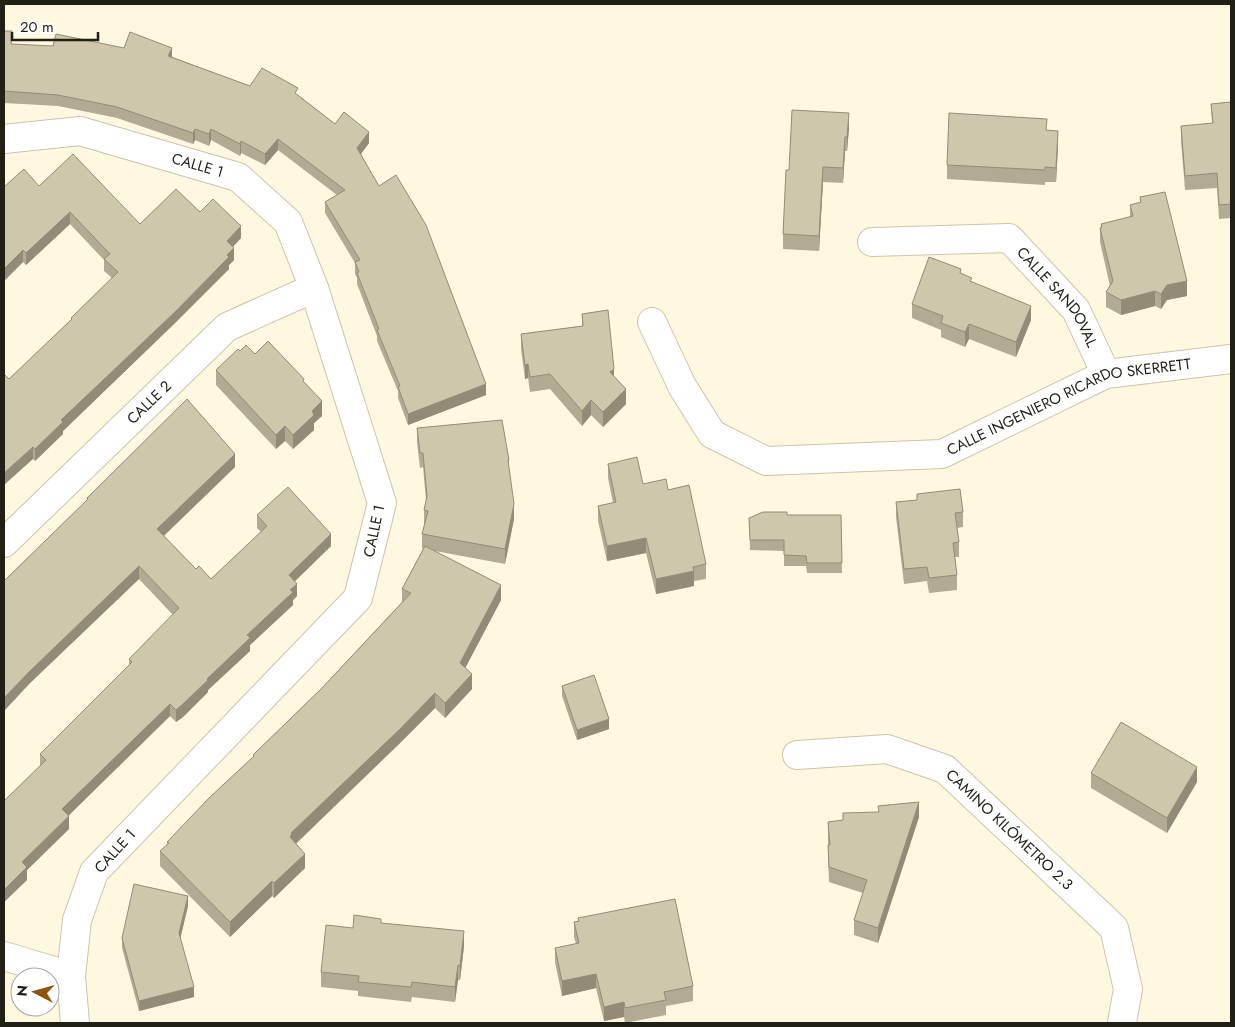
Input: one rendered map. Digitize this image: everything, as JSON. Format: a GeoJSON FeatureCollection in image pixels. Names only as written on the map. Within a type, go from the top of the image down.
{"type":"FeatureCollection","features":[{"type":"Feature","properties":{"kind":"street","name":"CALLE 1"},"geometry":{"type":"LineString","coordinates":[[4,139],[80,131],[238,177],[288,222],[314,288],[382,503],[358,598],[94,872],[77,920],[71,976],[75,1023]]}},
{"type":"Feature","properties":{"kind":"street","name":"CALLE SANDOVAL"},"geometry":{"type":"LineString","coordinates":[[872,242],[1009,238],[1076,310],[1106,374]]}},
{"type":"Feature","properties":{"kind":"street","name":"CALLE 2"},"geometry":{"type":"LineString","coordinates":[[4,543],[227,327],[314,288]]}},
{"type":"Feature","properties":{"kind":"street","name":"CALLE INGENIERO RICARDO SKERRETT"},"geometry":{"type":"LineString","coordinates":[[652,322],[682,386],[712,434],[766,461],[942,454],[1106,374],[1231,359]]}},
{"type":"Feature","properties":{"kind":"street","name":"CAMINO KILÓMETRO 2.3"},"geometry":{"type":"LineString","coordinates":[[797,755],[886,748],[946,769],[1114,928],[1128,989],[1122,1023]]}},
{"type":"Feature","properties":{"kind":"street"},"geometry":{"type":"LineString","coordinates":[[4,956],[71,976]]}},
{"type":"Feature","properties":{"kind":"building"},"geometry":{"type":"Polygon","coordinates":[[[4,31],[12,31],[11,44],[53,46],[56,34],[124,48],[130,32],[172,48],[168,56],[250,86],[262,68],[298,88],[295,93],[335,124],[344,112],[369,132],[357,148],[379,186],[396,175],[426,225],[486,384],[408,414],[398,387],[400,386],[377,330],[379,329],[357,273],[359,272],[355,262],[360,260],[325,202],[345,190],[278,139],[265,154],[241,141],[240,144],[211,129],[209,134],[195,129],[193,133],[117,107],[58,95],[4,91],[4,31]]]}},
{"type":"Feature","properties":{"kind":"building"},"geometry":{"type":"Polygon","coordinates":[[[1231,102],[1231,204],[1219,205],[1217,173],[1185,176],[1181,126],[1213,123],[1211,104],[1231,102]]]}},
{"type":"Feature","properties":{"kind":"building"},"geometry":{"type":"Polygon","coordinates":[[[792,110],[849,113],[843,168],[823,167],[819,236],[783,234],[786,170],[789,170],[792,110]]]}},
{"type":"Feature","properties":{"kind":"building"},"geometry":{"type":"Polygon","coordinates":[[[949,113],[1047,119],[1046,130],[1058,131],[1056,168],[1045,167],[1045,170],[947,165],[949,113]]]}},
{"type":"Feature","properties":{"kind":"building"},"geometry":{"type":"Polygon","coordinates":[[[73,154],[140,224],[176,189],[200,212],[213,199],[241,226],[227,241],[234,248],[227,255],[229,257],[175,312],[61,420],[63,422],[35,449],[33,447],[4,473],[4,374],[9,379],[118,272],[104,259],[110,254],[70,212],[26,253],[23,250],[4,269],[4,187],[24,169],[39,186],[73,154]]]}},
{"type":"Feature","properties":{"kind":"building"},"geometry":{"type":"Polygon","coordinates":[[[1165,192],[1187,281],[1167,285],[1161,294],[1155,291],[1121,300],[1106,292],[1113,281],[1100,228],[1102,227],[1101,224],[1133,216],[1130,205],[1141,202],[1140,197],[1165,192]]]}},
{"type":"Feature","properties":{"kind":"building"},"geometry":{"type":"Polygon","coordinates":[[[929,257],[961,269],[960,273],[972,278],[970,281],[1031,306],[1016,342],[969,324],[965,332],[941,323],[943,316],[912,304],[929,257]]]}},
{"type":"Feature","properties":{"kind":"building"},"geometry":{"type":"Polygon","coordinates":[[[608,310],[614,369],[610,372],[626,389],[603,412],[591,400],[582,411],[550,374],[530,377],[528,364],[525,365],[521,334],[583,326],[582,314],[608,310]]]}},
{"type":"Feature","properties":{"kind":"building"},"geometry":{"type":"Polygon","coordinates":[[[268,341],[322,401],[312,411],[314,415],[293,435],[285,426],[276,435],[216,370],[238,349],[240,351],[246,345],[255,354],[268,341]]]}},
{"type":"Feature","properties":{"kind":"building"},"geometry":{"type":"Polygon","coordinates":[[[187,399],[235,454],[157,529],[196,569],[199,566],[211,579],[267,526],[257,515],[288,487],[331,534],[289,575],[297,584],[290,590],[293,592],[247,635],[250,638],[176,710],[170,704],[62,809],[69,816],[22,862],[27,867],[4,890],[4,801],[46,760],[40,754],[132,662],[129,659],[179,608],[139,566],[4,698],[4,581],[187,399]]]}},
{"type":"Feature","properties":{"kind":"building"},"geometry":{"type":"Polygon","coordinates":[[[502,420],[514,504],[505,549],[422,534],[428,511],[424,510],[427,496],[423,453],[420,453],[417,428],[502,420]]]}},
{"type":"Feature","properties":{"kind":"building"},"geometry":{"type":"Polygon","coordinates":[[[637,457],[643,484],[666,479],[668,490],[689,485],[706,564],[693,567],[694,571],[656,579],[646,538],[607,546],[598,506],[616,502],[608,464],[637,457]]]}},
{"type":"Feature","properties":{"kind":"building"},"geometry":{"type":"Polygon","coordinates":[[[960,489],[963,512],[955,513],[959,542],[953,543],[957,575],[929,578],[927,567],[904,569],[896,502],[917,500],[917,494],[960,489]]]}},
{"type":"Feature","properties":{"kind":"building"},"geometry":{"type":"Polygon","coordinates":[[[763,512],[787,512],[787,515],[841,515],[842,563],[807,563],[806,556],[784,555],[784,540],[750,540],[749,518],[763,512]]]}},
{"type":"Feature","properties":{"kind":"building"},"geometry":{"type":"Polygon","coordinates":[[[425,546],[501,585],[460,663],[472,674],[445,703],[435,693],[291,833],[290,837],[305,854],[274,883],[272,881],[230,922],[160,851],[209,798],[321,689],[411,593],[402,589],[425,546]]]}},
{"type":"Feature","properties":{"kind":"building"},"geometry":{"type":"Polygon","coordinates":[[[594,675],[609,719],[577,730],[562,686],[594,675]]]}},
{"type":"Feature","properties":{"kind":"building"},"geometry":{"type":"Polygon","coordinates":[[[1121,722],[1197,767],[1167,818],[1091,773],[1121,722]]]}},
{"type":"Feature","properties":{"kind":"building"},"geometry":{"type":"Polygon","coordinates":[[[919,802],[878,928],[854,920],[867,880],[829,867],[828,822],[843,820],[843,813],[879,812],[878,806],[919,802]]]}},
{"type":"Feature","properties":{"kind":"building"},"geometry":{"type":"Polygon","coordinates":[[[134,884],[188,896],[179,933],[194,987],[139,1001],[122,938],[134,884]]]}},
{"type":"Feature","properties":{"kind":"building"},"geometry":{"type":"Polygon","coordinates":[[[675,899],[693,986],[664,992],[666,1000],[625,1008],[624,1002],[604,1007],[596,974],[562,981],[555,948],[579,943],[574,922],[579,921],[578,918],[675,899]]]}},
{"type":"Feature","properties":{"kind":"building"},"geometry":{"type":"Polygon","coordinates":[[[354,915],[381,919],[381,923],[464,931],[460,966],[458,965],[455,987],[412,982],[411,987],[358,982],[359,976],[321,972],[326,925],[353,928],[354,915]]]}}]}
